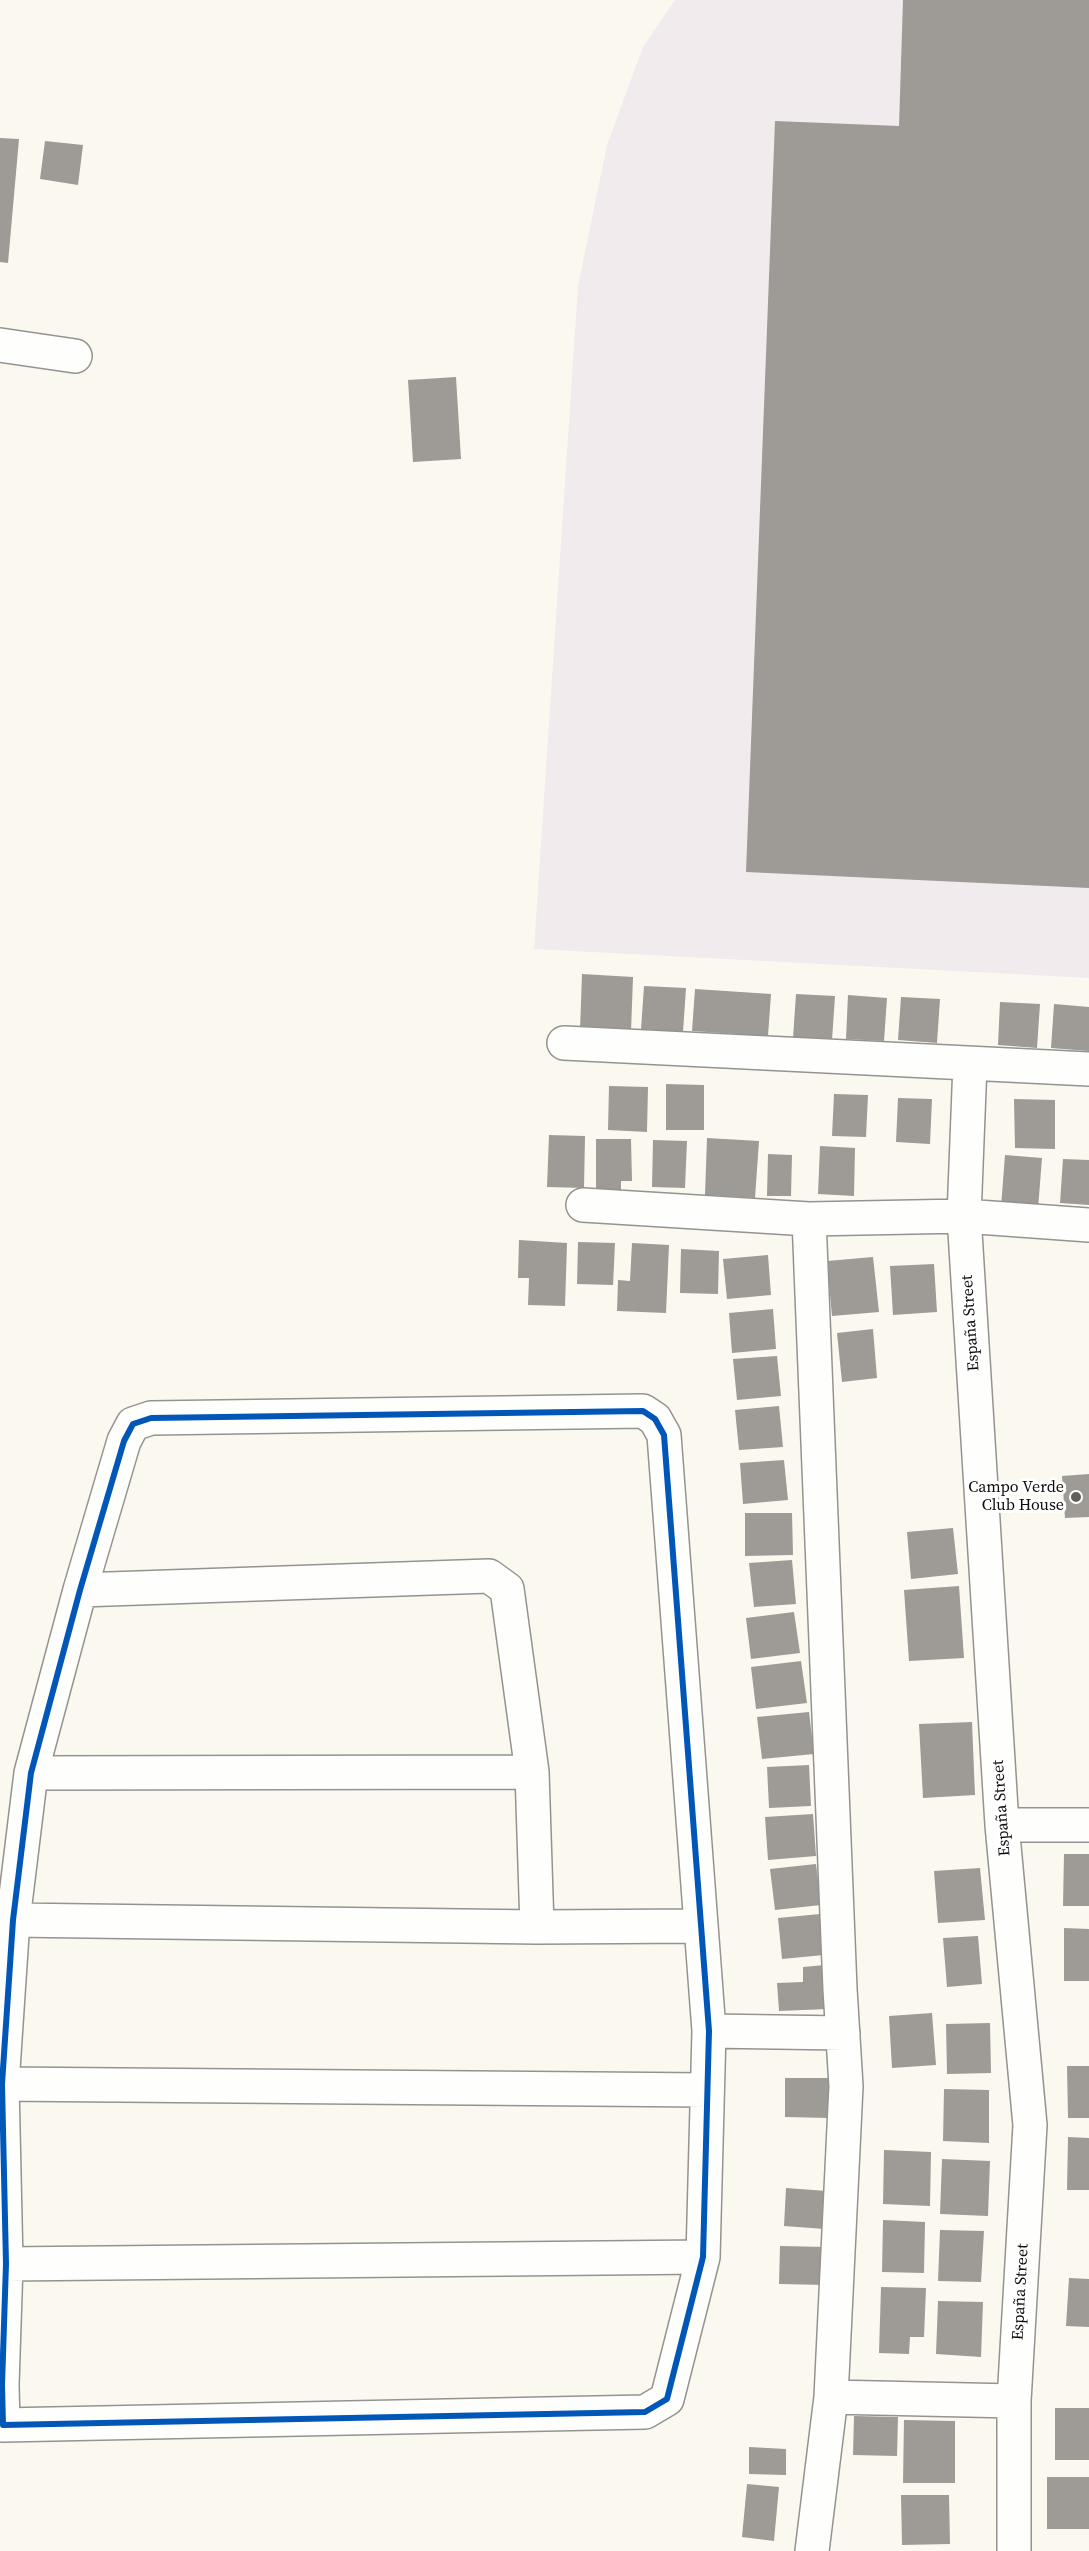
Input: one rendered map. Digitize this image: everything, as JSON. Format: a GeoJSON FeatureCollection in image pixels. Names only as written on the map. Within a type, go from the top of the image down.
{"type":"FeatureCollection","features":[{"type":"Feature","properties":{"kind":"street"},"geometry":{"type":"LineString","coordinates":[[0,345],[75,356]]}},
{"type":"Feature","properties":{"kind":"street"},"geometry":{"type":"LineString","coordinates":[[564,1043],[1089,1069]]}},
{"type":"Feature","properties":{"kind":"street","name":"España Street"},"geometry":{"type":"LineString","coordinates":[[970,1064],[964,1216],[1002,1825],[1030,2126],[1014,2401],[1014,2551]]}},
{"type":"Feature","properties":{"kind":"street"},"geometry":{"type":"LineString","coordinates":[[583,1205],[809,1219],[964,1216],[1089,1225]]}},
{"type":"Feature","properties":{"kind":"street"},"geometry":{"type":"LineString","coordinates":[[809,1219],[846,2086],[831,2397],[812,2551]]}},
{"type":"Feature","properties":{"kind":"street"},"geometry":{"type":"LineString","coordinates":[[643,1412],[655,1419],[664,1435],[708,2031],[703,2258],[667,2399],[645,2412],[2,2425],[6,2264],[2,2084],[13,1920],[31,1773],[80,1590],[124,1441],[133,1424],[151,1418],[643,1412]]}},
{"type":"Feature","properties":{"kind":"street"},"geometry":{"type":"LineString","coordinates":[[80,1590],[489,1576],[507,1589],[532,1772],[537,1927]]}},
{"type":"Feature","properties":{"kind":"street"},"geometry":{"type":"LineString","coordinates":[[31,1773],[532,1772]]}},
{"type":"Feature","properties":{"kind":"street"},"geometry":{"type":"LineString","coordinates":[[1002,1825],[1089,1825]]}},
{"type":"Feature","properties":{"kind":"street"},"geometry":{"type":"LineString","coordinates":[[13,1920],[537,1927],[699,1926]]}},
{"type":"Feature","properties":{"kind":"street"},"geometry":{"type":"LineString","coordinates":[[708,2031],[843,2032]]}},
{"type":"Feature","properties":{"kind":"street"},"geometry":{"type":"LineString","coordinates":[[2,2084],[707,2090]]}},
{"type":"Feature","properties":{"kind":"street"},"geometry":{"type":"LineString","coordinates":[[6,2264],[703,2258]]}},
{"type":"Feature","properties":{"kind":"street"},"geometry":{"type":"LineString","coordinates":[[831,2397],[1014,2401]]}},
{"type":"Feature","properties":{"kind":"shaded area"},"geometry":{"type":"Polygon","coordinates":[[[675,0],[1089,0],[1089,978],[534,949],[578,286],[607,145],[643,47],[675,0]]]}},
{"type":"Feature","properties":{"kind":"building"},"geometry":{"type":"Polygon","coordinates":[[[903,0],[1089,0],[1089,888],[746,872],[775,121],[899,126],[903,0]]]}},
{"type":"Feature","properties":{"kind":"building"},"geometry":{"type":"Polygon","coordinates":[[[0,138],[19,139],[8,263],[0,262],[0,138]]]}},
{"type":"Feature","properties":{"kind":"building"},"geometry":{"type":"Polygon","coordinates":[[[45,141],[83,145],[78,185],[40,179],[45,141]]]}},
{"type":"Feature","properties":{"kind":"building"},"geometry":{"type":"Polygon","coordinates":[[[456,377],[461,459],[413,462],[408,380],[456,377]]]}},
{"type":"Feature","properties":{"kind":"building"},"geometry":{"type":"Polygon","coordinates":[[[582,974],[633,977],[631,1032],[580,1030],[582,974]]]}},
{"type":"Feature","properties":{"kind":"building"},"geometry":{"type":"Polygon","coordinates":[[[644,986],[686,988],[683,1032],[641,1029],[644,986]]]}},
{"type":"Feature","properties":{"kind":"building"},"geometry":{"type":"Polygon","coordinates":[[[695,989],[771,994],[768,1036],[692,1031],[695,989]]]}},
{"type":"Feature","properties":{"kind":"building"},"geometry":{"type":"Polygon","coordinates":[[[796,994],[835,996],[832,1040],[793,1038],[796,994]]]}},
{"type":"Feature","properties":{"kind":"building"},"geometry":{"type":"Polygon","coordinates":[[[848,995],[887,998],[884,1041],[846,1039],[848,995]]]}},
{"type":"Feature","properties":{"kind":"building"},"geometry":{"type":"Polygon","coordinates":[[[901,997],[940,999],[937,1043],[898,1040],[901,997]]]}},
{"type":"Feature","properties":{"kind":"building"},"geometry":{"type":"Polygon","coordinates":[[[1000,1002],[1040,1004],[1037,1048],[998,1045],[1000,1002]]]}},
{"type":"Feature","properties":{"kind":"building"},"geometry":{"type":"Polygon","coordinates":[[[1054,1004],[1089,1007],[1089,1051],[1051,1048],[1054,1004]]]}},
{"type":"Feature","properties":{"kind":"building"},"geometry":{"type":"Polygon","coordinates":[[[666,1084],[704,1085],[704,1130],[666,1130],[666,1084]]]}},
{"type":"Feature","properties":{"kind":"building"},"geometry":{"type":"Polygon","coordinates":[[[609,1086],[648,1087],[647,1132],[608,1130],[609,1086]]]}},
{"type":"Feature","properties":{"kind":"building"},"geometry":{"type":"Polygon","coordinates":[[[834,1094],[868,1095],[866,1137],[832,1136],[834,1094]]]}},
{"type":"Feature","properties":{"kind":"building"},"geometry":{"type":"Polygon","coordinates":[[[898,1098],[932,1099],[930,1144],[896,1142],[898,1098]]]}},
{"type":"Feature","properties":{"kind":"building"},"geometry":{"type":"Polygon","coordinates":[[[1014,1099],[1055,1100],[1055,1149],[1015,1148],[1014,1099]]]}},
{"type":"Feature","properties":{"kind":"building"},"geometry":{"type":"Polygon","coordinates":[[[549,1135],[585,1136],[584,1188],[547,1187],[549,1135]]]}},
{"type":"Feature","properties":{"kind":"building"},"geometry":{"type":"Polygon","coordinates":[[[707,1138],[759,1141],[755,1198],[705,1195],[707,1138]]]}},
{"type":"Feature","properties":{"kind":"building"},"geometry":{"type":"Polygon","coordinates":[[[596,1139],[631,1139],[632,1181],[621,1181],[621,1201],[596,1201],[596,1139]]]}},
{"type":"Feature","properties":{"kind":"building"},"geometry":{"type":"Polygon","coordinates":[[[653,1140],[687,1141],[685,1188],[652,1187],[653,1140]]]}},
{"type":"Feature","properties":{"kind":"building"},"geometry":{"type":"Polygon","coordinates":[[[820,1146],[855,1148],[854,1196],[818,1194],[820,1146]]]}},
{"type":"Feature","properties":{"kind":"building"},"geometry":{"type":"Polygon","coordinates":[[[768,1154],[792,1155],[791,1196],[767,1196],[768,1154]]]}},
{"type":"Feature","properties":{"kind":"building"},"geometry":{"type":"Polygon","coordinates":[[[1005,1155],[1042,1158],[1038,1209],[1001,1207],[1005,1155]]]}},
{"type":"Feature","properties":{"kind":"building"},"geometry":{"type":"Polygon","coordinates":[[[1063,1159],[1089,1160],[1089,1205],[1060,1203],[1063,1159]]]}},
{"type":"Feature","properties":{"kind":"building"},"geometry":{"type":"Polygon","coordinates":[[[519,1240],[567,1243],[565,1306],[528,1305],[529,1278],[518,1278],[519,1240]]]}},
{"type":"Feature","properties":{"kind":"building"},"geometry":{"type":"Polygon","coordinates":[[[578,1242],[615,1243],[613,1285],[577,1284],[578,1242]]]}},
{"type":"Feature","properties":{"kind":"building"},"geometry":{"type":"Polygon","coordinates":[[[632,1243],[669,1245],[666,1313],[617,1311],[618,1280],[630,1281],[632,1243]]]}},
{"type":"Feature","properties":{"kind":"building"},"geometry":{"type":"Polygon","coordinates":[[[681,1249],[719,1251],[718,1294],[680,1293],[681,1249]]]}},
{"type":"Feature","properties":{"kind":"building"},"geometry":{"type":"Polygon","coordinates":[[[768,1255],[771,1295],[727,1299],[723,1259],[768,1255]]]}},
{"type":"Feature","properties":{"kind":"building"},"geometry":{"type":"Polygon","coordinates":[[[873,1257],[879,1312],[832,1316],[827,1261],[873,1257]]]}},
{"type":"Feature","properties":{"kind":"building"},"geometry":{"type":"Polygon","coordinates":[[[934,1264],[937,1312],[893,1315],[890,1266],[934,1264]]]}},
{"type":"Feature","properties":{"kind":"building"},"geometry":{"type":"Polygon","coordinates":[[[773,1309],[776,1349],[732,1353],[729,1313],[773,1309]]]}},
{"type":"Feature","properties":{"kind":"building"},"geometry":{"type":"Polygon","coordinates":[[[873,1329],[877,1378],[842,1382],[837,1333],[873,1329]]]}},
{"type":"Feature","properties":{"kind":"building"},"geometry":{"type":"Polygon","coordinates":[[[777,1356],[781,1396],[737,1400],[733,1359],[777,1356]]]}},
{"type":"Feature","properties":{"kind":"building"},"geometry":{"type":"Polygon","coordinates":[[[779,1406],[783,1447],[739,1450],[735,1410],[779,1406]]]}},
{"type":"Feature","properties":{"kind":"building"},"geometry":{"type":"Polygon","coordinates":[[[784,1460],[788,1500],[743,1504],[740,1463],[784,1460]]]}},
{"type":"Feature","properties":{"kind":"building","name":"Campo Verde Club House"},"geometry":{"type":"Polygon","coordinates":[[[1089,1474],[1089,1517],[1065,1518],[1062,1476],[1089,1474]]]}},
{"type":"Feature","properties":{"kind":"building"},"geometry":{"type":"Polygon","coordinates":[[[745,1513],[792,1513],[793,1555],[745,1556],[745,1513]]]}},
{"type":"Feature","properties":{"kind":"building"},"geometry":{"type":"Polygon","coordinates":[[[953,1528],[958,1574],[911,1579],[907,1532],[953,1528]]]}},
{"type":"Feature","properties":{"kind":"building"},"geometry":{"type":"Polygon","coordinates":[[[792,1560],[796,1604],[754,1607],[749,1563],[792,1560]]]}},
{"type":"Feature","properties":{"kind":"building"},"geometry":{"type":"Polygon","coordinates":[[[959,1586],[964,1658],[909,1661],[904,1590],[959,1586]]]}},
{"type":"Feature","properties":{"kind":"building"},"geometry":{"type":"Polygon","coordinates":[[[794,1612],[800,1653],[751,1659],[746,1618],[794,1612]]]}},
{"type":"Feature","properties":{"kind":"building"},"geometry":{"type":"Polygon","coordinates":[[[801,1661],[807,1703],[756,1709],[751,1667],[801,1661]]]}},
{"type":"Feature","properties":{"kind":"building"},"geometry":{"type":"Polygon","coordinates":[[[809,1712],[814,1754],[762,1759],[757,1717],[809,1712]]]}},
{"type":"Feature","properties":{"kind":"building"},"geometry":{"type":"Polygon","coordinates":[[[972,1722],[975,1795],[923,1798],[919,1724],[972,1722]]]}},
{"type":"Feature","properties":{"kind":"building"},"geometry":{"type":"Polygon","coordinates":[[[809,1765],[811,1806],[769,1808],[767,1767],[809,1765]]]}},
{"type":"Feature","properties":{"kind":"building"},"geometry":{"type":"Polygon","coordinates":[[[813,1814],[816,1856],[768,1860],[765,1817],[813,1814]]]}},
{"type":"Feature","properties":{"kind":"building"},"geometry":{"type":"Polygon","coordinates":[[[1064,1854],[1089,1854],[1089,1906],[1063,1906],[1064,1854]]]}},
{"type":"Feature","properties":{"kind":"building"},"geometry":{"type":"Polygon","coordinates":[[[816,1864],[821,1905],[775,1910],[770,1869],[816,1864]]]}},
{"type":"Feature","properties":{"kind":"building"},"geometry":{"type":"Polygon","coordinates":[[[980,1868],[985,1920],[938,1923],[934,1871],[980,1868]]]}},
{"type":"Feature","properties":{"kind":"building"},"geometry":{"type":"Polygon","coordinates":[[[820,1914],[824,1955],[782,1959],[778,1918],[820,1914]]]}},
{"type":"Feature","properties":{"kind":"building"},"geometry":{"type":"Polygon","coordinates":[[[1064,1928],[1089,1929],[1089,1981],[1064,1981],[1064,1928]]]}},
{"type":"Feature","properties":{"kind":"building"},"geometry":{"type":"Polygon","coordinates":[[[978,1936],[982,1984],[947,1987],[943,1938],[978,1936]]]}},
{"type":"Feature","properties":{"kind":"building"},"geometry":{"type":"Polygon","coordinates":[[[825,1965],[828,2009],[779,2011],[777,1983],[803,1982],[803,1967],[825,1965]]]}},
{"type":"Feature","properties":{"kind":"building"},"geometry":{"type":"Polygon","coordinates":[[[932,2013],[936,2065],[892,2068],[889,2016],[932,2013]]]}},
{"type":"Feature","properties":{"kind":"building"},"geometry":{"type":"Polygon","coordinates":[[[990,2023],[991,2073],[947,2074],[946,2024],[990,2023]]]}},
{"type":"Feature","properties":{"kind":"building"},"geometry":{"type":"Polygon","coordinates":[[[1067,2066],[1089,2066],[1089,2118],[1068,2118],[1067,2066]]]}},
{"type":"Feature","properties":{"kind":"building"},"geometry":{"type":"Polygon","coordinates":[[[785,2078],[829,2078],[829,2118],[785,2117],[785,2078]]]}},
{"type":"Feature","properties":{"kind":"building"},"geometry":{"type":"Polygon","coordinates":[[[944,2089],[989,2090],[989,2143],[943,2141],[944,2089]]]}},
{"type":"Feature","properties":{"kind":"building"},"geometry":{"type":"Polygon","coordinates":[[[1068,2137],[1089,2138],[1089,2190],[1067,2190],[1068,2137]]]}},
{"type":"Feature","properties":{"kind":"building"},"geometry":{"type":"Polygon","coordinates":[[[884,2150],[931,2152],[930,2206],[883,2204],[884,2150]]]}},
{"type":"Feature","properties":{"kind":"building"},"geometry":{"type":"Polygon","coordinates":[[[942,2159],[990,2161],[988,2216],[940,2214],[942,2159]]]}},
{"type":"Feature","properties":{"kind":"building"},"geometry":{"type":"Polygon","coordinates":[[[786,2188],[827,2191],[825,2229],[784,2226],[786,2188]]]}},
{"type":"Feature","properties":{"kind":"building"},"geometry":{"type":"Polygon","coordinates":[[[883,2220],[925,2222],[924,2273],[882,2272],[883,2220]]]}},
{"type":"Feature","properties":{"kind":"building"},"geometry":{"type":"Polygon","coordinates":[[[940,2230],[984,2231],[981,2282],[938,2281],[940,2230]]]}},
{"type":"Feature","properties":{"kind":"building"},"geometry":{"type":"Polygon","coordinates":[[[780,2246],[827,2247],[826,2285],[779,2284],[780,2246]]]}},
{"type":"Feature","properties":{"kind":"building"},"geometry":{"type":"Polygon","coordinates":[[[1069,2278],[1089,2279],[1089,2327],[1066,2326],[1069,2278]]]}},
{"type":"Feature","properties":{"kind":"building"},"geometry":{"type":"Polygon","coordinates":[[[881,2287],[926,2288],[924,2337],[910,2337],[909,2354],[879,2353],[881,2287]]]}},
{"type":"Feature","properties":{"kind":"building"},"geometry":{"type":"Polygon","coordinates":[[[938,2301],[983,2302],[981,2357],[936,2354],[938,2301]]]}},
{"type":"Feature","properties":{"kind":"building"},"geometry":{"type":"Polygon","coordinates":[[[1055,2408],[1089,2408],[1089,2460],[1055,2460],[1055,2408]]]}},
{"type":"Feature","properties":{"kind":"building"},"geometry":{"type":"Polygon","coordinates":[[[854,2416],[898,2417],[897,2456],[853,2455],[854,2416]]]}},
{"type":"Feature","properties":{"kind":"building"},"geometry":{"type":"Polygon","coordinates":[[[904,2420],[955,2421],[955,2483],[903,2483],[904,2420]]]}},
{"type":"Feature","properties":{"kind":"building"},"geometry":{"type":"Polygon","coordinates":[[[749,2447],[786,2449],[786,2475],[749,2474],[749,2447]]]}},
{"type":"Feature","properties":{"kind":"building"},"geometry":{"type":"Polygon","coordinates":[[[1047,2477],[1089,2477],[1089,2529],[1047,2529],[1047,2477]]]}},
{"type":"Feature","properties":{"kind":"building"},"geometry":{"type":"Polygon","coordinates":[[[747,2484],[779,2487],[774,2541],[742,2537],[747,2484]]]}},
{"type":"Feature","properties":{"kind":"building"},"geometry":{"type":"Polygon","coordinates":[[[901,2495],[949,2495],[950,2544],[902,2545],[901,2495]]]}},
{"type":"Feature","properties":{"kind":"cycle path"},"geometry":{"type":"LineString","coordinates":[[643,1411],[655,1419],[664,1435],[709,2031],[703,2257],[667,2399],[645,2412],[3,2425],[6,2264],[2,2084],[13,1920],[31,1773],[80,1590],[124,1441],[133,1424],[151,1418],[643,1411]]}},
{"type":"Feature","properties":{"kind":"place","name":"Campo Verde Club House"},"geometry":{"type":"Point","coordinates":[1076,1497]}}]}
